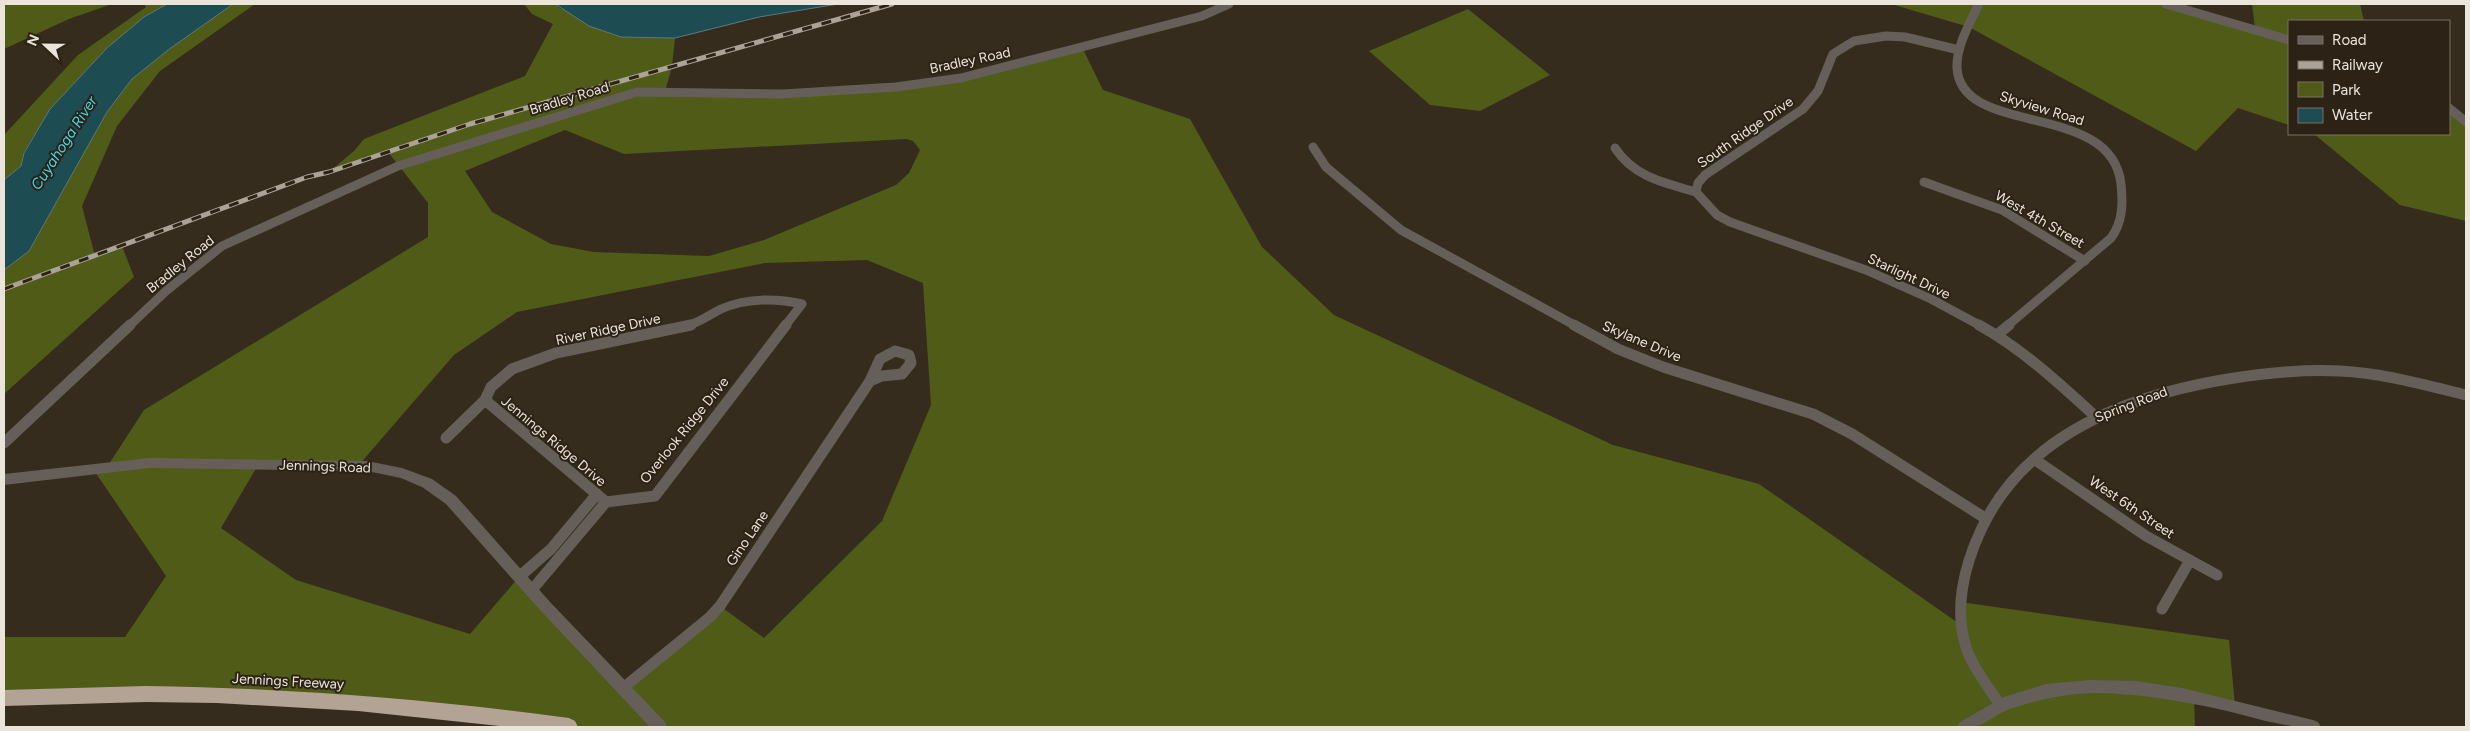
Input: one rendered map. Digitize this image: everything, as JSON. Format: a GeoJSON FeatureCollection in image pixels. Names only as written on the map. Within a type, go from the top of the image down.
{"type":"FeatureCollection","features":[{"type":"Feature","properties":{"kind":"highway","name":"Jennings Freeway"},"geometry":{"type":"LineString","coordinates":[[4,698],[114,694],[272,696],[388,705],[569,727]]}},
{"type":"Feature","properties":{"kind":"street","name":"Bradley Road"},"geometry":{"type":"LineString","coordinates":[[4,443],[166,291],[222,246],[398,166],[638,92],[740,94],[839,92],[953,79],[1202,16],[1229,4]]}},
{"type":"Feature","properties":{"kind":"street","name":"Skyview Road"},"geometry":{"type":"LineString","coordinates":[[1979,4],[1959,50],[1957,71],[1960,82],[1979,101],[2004,112],[2092,138],[2104,147],[2115,160],[2122,175],[2122,219],[2111,238],[1997,335]]}},
{"type":"Feature","properties":{"kind":"street"},"geometry":{"type":"LineString","coordinates":[[2166,4],[2256,28],[2288,40]]}},
{"type":"Feature","properties":{"kind":"street","name":"South Ridge Drive"},"geometry":{"type":"LineString","coordinates":[[1696,192],[1698,183],[1705,175],[1803,109],[1818,91],[1834,54],[1854,40],[1886,36],[1905,37],[1959,50]]}},
{"type":"Feature","properties":{"kind":"street"},"geometry":{"type":"LineString","coordinates":[[2450,109],[2466,122]]}},
{"type":"Feature","properties":{"kind":"street","name":"Skylane Drive"},"geometry":{"type":"LineString","coordinates":[[1313,147],[1326,167],[1401,230],[1618,349],[1663,367],[1814,414],[1852,434],[1985,518]]}},
{"type":"Feature","properties":{"kind":"street"},"geometry":{"type":"LineString","coordinates":[[1615,148],[1627,167],[1640,175],[1696,192]]}},
{"type":"Feature","properties":{"kind":"street","name":"West 4th Street"},"geometry":{"type":"LineString","coordinates":[[1924,182],[2002,210],[2085,261]]}},
{"type":"Feature","properties":{"kind":"street","name":"Starlight Drive"},"geometry":{"type":"LineString","coordinates":[[1696,192],[1717,215],[1730,222],[1866,270],[1931,299],[1997,335],[2057,382],[2095,416]]}},
{"type":"Feature","properties":{"kind":"street","name":"River Ridge Drive"},"geometry":{"type":"LineString","coordinates":[[446,438],[485,400],[491,387],[512,369],[556,353],[694,324],[722,309],[749,301],[785,300],[802,304]]}},
{"type":"Feature","properties":{"kind":"street","name":"Overlook Ridge Drive"},"geometry":{"type":"LineString","coordinates":[[606,502],[655,496],[802,304]]}},
{"type":"Feature","properties":{"kind":"street","name":"Spring Road"},"geometry":{"type":"LineString","coordinates":[[2000,705],[1968,650],[1961,626],[1960,602],[1963,580],[1970,554],[1985,518],[2003,493],[2034,459],[2052,443],[2095,416],[2123,404],[2174,388],[2241,377],[2302,370],[2359,372],[2466,394]]}},
{"type":"Feature","properties":{"kind":"street","name":"Gino Lane"},"geometry":{"type":"LineString","coordinates":[[627,692],[698,629],[720,606],[870,382]]}},
{"type":"Feature","properties":{"kind":"street","name":"Jennings Ridge Drive"},"geometry":{"type":"LineString","coordinates":[[485,400],[606,502]]}},
{"type":"Feature","properties":{"kind":"street","name":"West 6th Street"},"geometry":{"type":"LineString","coordinates":[[2034,459],[2147,537],[2189,562],[2217,575]]}},
{"type":"Feature","properties":{"kind":"street","name":"Jennings Road"},"geometry":{"type":"LineString","coordinates":[[4,480],[149,463],[367,466],[402,473],[427,483],[450,500],[518,577],[660,727]]}},
{"type":"Feature","properties":{"kind":"street"},"geometry":{"type":"LineString","coordinates":[[518,577],[537,565],[553,549],[597,494]]}},
{"type":"Feature","properties":{"kind":"street"},"geometry":{"type":"LineString","coordinates":[[531,591],[606,502]]}},
{"type":"Feature","properties":{"kind":"street"},"geometry":{"type":"LineString","coordinates":[[2162,609],[2189,562]]}},
{"type":"Feature","properties":{"kind":"street"},"geometry":{"type":"LineString","coordinates":[[1965,727],[2000,705],[2055,690],[2079,687],[2120,687],[2159,690],[2206,699],[2313,727]]}},
{"type":"Feature","properties":{"kind":"green space"},"geometry":{"type":"Polygon","coordinates":[[[4,4],[112,4],[69,19],[4,49],[4,4]]]}},
{"type":"Feature","properties":{"kind":"green space"},"geometry":{"type":"Polygon","coordinates":[[[144,4],[167,4],[144,17],[107,48],[50,109],[24,152],[21,166],[4,180],[4,135],[78,55],[146,7],[144,4]]]}},
{"type":"Feature","properties":{"kind":"green space"},"geometry":{"type":"Polygon","coordinates":[[[233,4],[255,4],[160,71],[117,126],[82,206],[95,256],[122,246],[134,277],[4,394],[4,270],[29,251],[107,112],[132,79],[168,50],[233,4]]]}},
{"type":"Feature","properties":{"kind":"green space"},"geometry":{"type":"Polygon","coordinates":[[[524,4],[555,4],[559,8],[639,38],[675,38],[672,66],[665,92],[740,94],[961,78],[1082,47],[1103,90],[1190,119],[1262,247],[1334,315],[1613,445],[1759,484],[1961,625],[1960,602],[2229,640],[2235,706],[2194,696],[2195,727],[569,727],[388,705],[42,696],[4,698],[4,637],[125,637],[166,576],[93,469],[107,467],[144,410],[428,237],[428,203],[388,152],[329,172],[354,151],[364,139],[525,76],[553,24],[532,14],[524,4]],[[565,130],[465,171],[492,212],[551,244],[594,252],[709,256],[764,240],[896,185],[909,173],[920,150],[913,141],[906,139],[624,154],[565,130]],[[867,260],[765,263],[517,312],[454,355],[358,466],[258,465],[221,528],[296,580],[470,634],[519,577],[623,688],[720,606],[764,638],[882,521],[931,405],[923,283],[867,260]]]}},
{"type":"Feature","properties":{"kind":"green space"},"geometry":{"type":"Polygon","coordinates":[[[1891,4],[2166,4],[2255,28],[2252,4],[2360,4],[2364,20],[2288,20],[2288,125],[2238,108],[2196,151],[1969,27],[1891,4]]]}},
{"type":"Feature","properties":{"kind":"green space"},"geometry":{"type":"Polygon","coordinates":[[[1468,9],[1550,75],[1480,111],[1430,105],[1369,51],[1468,9]]]}},
{"type":"Feature","properties":{"kind":"green space"},"geometry":{"type":"Polygon","coordinates":[[[2450,109],[2466,122],[2466,221],[2400,205],[2315,135],[2450,135],[2450,109]]]}},
{"type":"Feature","properties":{"kind":"water","name":"Cuyahoga River"},"geometry":{"type":"Polygon","coordinates":[[[167,4],[233,4],[168,50],[132,79],[107,112],[29,251],[4,270],[4,180],[21,166],[24,153],[50,109],[107,48],[144,17],[167,4]]]}},
{"type":"Feature","properties":{"kind":"water"},"geometry":{"type":"Polygon","coordinates":[[[555,4],[838,4],[759,17],[675,38],[621,37],[589,26],[555,4]]]}},
{"type":"Feature","properties":{"kind":"railway"},"geometry":{"type":"LineString","coordinates":[[4,289],[307,177],[329,172],[470,124],[892,4]]}}]}
